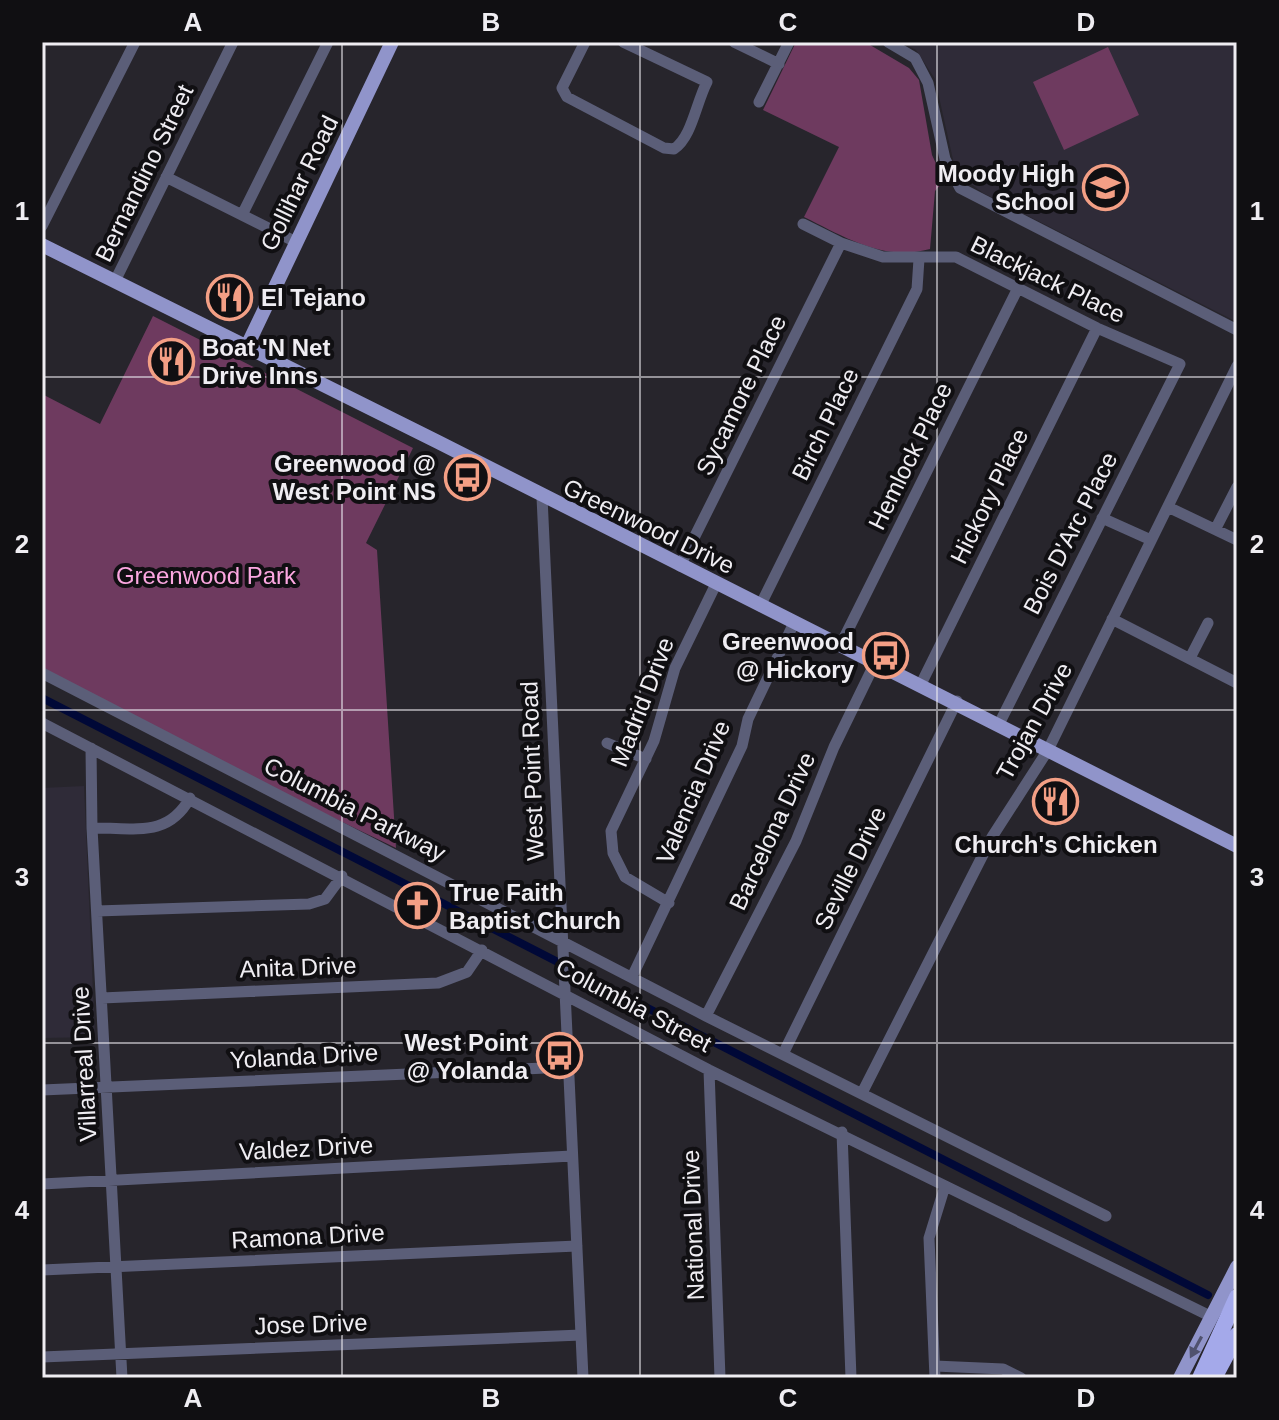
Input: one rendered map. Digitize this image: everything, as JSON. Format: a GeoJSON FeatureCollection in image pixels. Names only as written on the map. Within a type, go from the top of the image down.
{"type":"FeatureCollection","features":[{"type":"Feature","properties":{"kind":"highway"},"geometry":{"type":"LineString","coordinates":[[1200,1378],[1237,1297]]}},
{"type":"Feature","properties":{"kind":"highway"},"geometry":{"type":"LineString","coordinates":[[1214,1378],[1237,1335]]}},
{"type":"Feature","properties":{"kind":"main road","name":"Gollihar Road"},"geometry":{"type":"LineString","coordinates":[[248,344],[294,241],[392,42]]}},
{"type":"Feature","properties":{"kind":"main road","name":"Greenwood Drive"},"geometry":{"type":"LineString","coordinates":[[42,245],[248,344],[542,497],[1000,722],[1048,750],[1237,846]]}},
{"type":"Feature","properties":{"kind":"main road"},"geometry":{"type":"LineString","coordinates":[[1180,1378],[1237,1267]]}},
{"type":"Feature","properties":{"kind":"street"},"geometry":{"type":"LineString","coordinates":[[42,226],[135,42]]}},
{"type":"Feature","properties":{"kind":"street","name":"Bernandino Street"},"geometry":{"type":"LineString","coordinates":[[115,281],[233,42]]}},
{"type":"Feature","properties":{"kind":"street"},"geometry":{"type":"LineString","coordinates":[[242,215],[328,42]]}},
{"type":"Feature","properties":{"kind":"street"},"geometry":{"type":"LineString","coordinates":[[585,42],[562,88],[567,97],[664,148],[674,149],[685,139],[693,123],[693,111],[707,82],[623,42]]}},
{"type":"Feature","properties":{"kind":"street"},"geometry":{"type":"LineString","coordinates":[[734,42],[779,64]]}},
{"type":"Feature","properties":{"kind":"street"},"geometry":{"type":"LineString","coordinates":[[759,102],[789,42]]}},
{"type":"Feature","properties":{"kind":"street"},"geometry":{"type":"LineString","coordinates":[[888,42],[915,58],[928,83],[945,159],[960,188],[1237,330]]}},
{"type":"Feature","properties":{"kind":"street"},"geometry":{"type":"LineString","coordinates":[[166,177],[294,241]]}},
{"type":"Feature","properties":{"kind":"street","name":"Blackjack Place"},"geometry":{"type":"LineString","coordinates":[[803,224],[841,243],[883,257],[956,257],[1097,328],[1180,364]]}},
{"type":"Feature","properties":{"kind":"street","name":"Sycamore Place"},"geometry":{"type":"LineString","coordinates":[[680,566],[841,243]]}},
{"type":"Feature","properties":{"kind":"street","name":"Birch Place"},"geometry":{"type":"LineString","coordinates":[[760,606],[917,289],[919,259]]}},
{"type":"Feature","properties":{"kind":"street","name":"Hemlock Place"},"geometry":{"type":"LineString","coordinates":[[841,644],[1018,288]]}},
{"type":"Feature","properties":{"kind":"street","name":"Hickory Place"},"geometry":{"type":"LineString","coordinates":[[921,684],[1097,328]]}},
{"type":"Feature","properties":{"kind":"street","name":"Bois D'Arc Place"},"geometry":{"type":"LineString","coordinates":[[1000,722],[1180,364]]}},
{"type":"Feature","properties":{"kind":"street","name":"Trojan Drive"},"geometry":{"type":"LineString","coordinates":[[862,1093],[992,837],[1048,750],[1237,366]]}},
{"type":"Feature","properties":{"kind":"street"},"geometry":{"type":"LineString","coordinates":[[1216,528],[1237,487]]}},
{"type":"Feature","properties":{"kind":"street","name":"West Point Road"},"geometry":{"type":"LineString","coordinates":[[542,497],[583,1378]]}},
{"type":"Feature","properties":{"kind":"street"},"geometry":{"type":"LineString","coordinates":[[1168,507],[1237,540]]}},
{"type":"Feature","properties":{"kind":"street"},"geometry":{"type":"LineString","coordinates":[[1102,518],[1151,540]]}},
{"type":"Feature","properties":{"kind":"street","name":"Madrid Drive"},"geometry":{"type":"LineString","coordinates":[[669,903],[625,877],[611,843],[614,822],[646,759],[675,668],[716,584]]}},
{"type":"Feature","properties":{"kind":"street"},"geometry":{"type":"LineString","coordinates":[[1112,619],[1237,683]]}},
{"type":"Feature","properties":{"kind":"street","name":"Valencia Drive"},"geometry":{"type":"LineString","coordinates":[[632,977],[742,746],[748,719],[794,623]]}},
{"type":"Feature","properties":{"kind":"street"},"geometry":{"type":"LineString","coordinates":[[1190,658],[1208,623]]}},
{"type":"Feature","properties":{"kind":"street","name":"Barcelona Drive"},"geometry":{"type":"LineString","coordinates":[[706,1016],[796,841],[834,747],[875,663]]}},
{"type":"Feature","properties":{"kind":"street","name":"Columbia Parkway"},"geometry":{"type":"LineString","coordinates":[[42,673],[561,946],[632,977],[1106,1216]]}},
{"type":"Feature","properties":{"kind":"street","name":"Seville Drive"},"geometry":{"type":"LineString","coordinates":[[783,1054],[957,701]]}},
{"type":"Feature","properties":{"kind":"street","name":"Columbia Street"},"geometry":{"type":"LineString","coordinates":[[42,723],[482,950],[564,988],[709,1070],[842,1132],[1212,1317]]}},
{"type":"Feature","properties":{"kind":"street"},"geometry":{"type":"LineString","coordinates":[[607,743],[646,759]]}},
{"type":"Feature","properties":{"kind":"street","name":"Villarreal Drive"},"geometry":{"type":"LineString","coordinates":[[91,748],[92,828],[122,1378]]}},
{"type":"Feature","properties":{"kind":"street"},"geometry":{"type":"LineString","coordinates":[[92,828],[164,825],[180,815],[190,798]]}},
{"type":"Feature","properties":{"kind":"street"},"geometry":{"type":"LineString","coordinates":[[97,911],[309,904],[325,899],[342,876]]}},
{"type":"Feature","properties":{"kind":"street","name":"Anita Drive"},"geometry":{"type":"LineString","coordinates":[[102,998],[438,983],[467,972],[482,950]]}},
{"type":"Feature","properties":{"kind":"street","name":"Yolanda Drive"},"geometry":{"type":"LineString","coordinates":[[42,1090],[568,1067]]}},
{"type":"Feature","properties":{"kind":"street","name":"National Drive"},"geometry":{"type":"LineString","coordinates":[[709,1070],[720,1378]]}},
{"type":"Feature","properties":{"kind":"street"},"geometry":{"type":"LineString","coordinates":[[842,1132],[851,1378]]}},
{"type":"Feature","properties":{"kind":"street","name":"Valdez Drive"},"geometry":{"type":"LineString","coordinates":[[42,1184],[572,1156]]}},
{"type":"Feature","properties":{"kind":"street"},"geometry":{"type":"LineString","coordinates":[[945,1186],[929,1238],[935,1372],[1003,1369],[1021,1378]]}},
{"type":"Feature","properties":{"kind":"street","name":"Ramona Drive"},"geometry":{"type":"LineString","coordinates":[[42,1270],[577,1246]]}},
{"type":"Feature","properties":{"kind":"street","name":"Jose Drive"},"geometry":{"type":"LineString","coordinates":[[42,1357],[581,1335]]}},
{"type":"Feature","properties":{"kind":"shaded area","name":"Moody High School"},"geometry":{"type":"Polygon","coordinates":[[[901,42],[1237,42],[1237,322],[983,193],[966,180],[954,164],[935,79],[916,50],[901,42]]]}},
{"type":"Feature","properties":{"kind":"shaded area"},"geometry":{"type":"Polygon","coordinates":[[[84,786],[95,1037],[42,1038],[42,788],[84,786]]]}},
{"type":"Feature","properties":{"kind":"green space"},"geometry":{"type":"Polygon","coordinates":[[[796,42],[865,42],[909,68],[919,80],[932,155],[944,181],[935,191],[930,249],[913,252],[880,250],[804,217],[839,147],[763,110],[796,42]]]}},
{"type":"Feature","properties":{"kind":"green space"},"geometry":{"type":"Polygon","coordinates":[[[1108,47],[1139,115],[1064,150],[1033,82],[1108,47]]]}},
{"type":"Feature","properties":{"kind":"green space","name":"Greenwood Park"},"geometry":{"type":"Polygon","coordinates":[[[153,316],[413,448],[366,543],[377,550],[396,848],[42,677],[42,394],[100,424],[153,316]]]}},
{"type":"Feature","properties":{"kind":"waterway"},"geometry":{"type":"LineString","coordinates":[[42,698],[1208,1295]]}},
{"type":"Feature","properties":{"kind":"place","name":"Moody High School"},"geometry":{"type":"Point","coordinates":[1106,187]}},
{"type":"Feature","properties":{"kind":"place","name":"El Tejano"},"geometry":{"type":"Point","coordinates":[230,297]}},
{"type":"Feature","properties":{"kind":"place","name":"Boat 'N Net Drive Inns"},"geometry":{"type":"Point","coordinates":[171,361]}},
{"type":"Feature","properties":{"kind":"place","name":"Greenwood @ West Point NS"},"geometry":{"type":"Point","coordinates":[467,477]}},
{"type":"Feature","properties":{"kind":"place","name":"Greenwood @ Hickory"},"geometry":{"type":"Point","coordinates":[885,655]}},
{"type":"Feature","properties":{"kind":"place","name":"Church's Chicken"},"geometry":{"type":"Point","coordinates":[1056,802]}},
{"type":"Feature","properties":{"kind":"place","name":"True Faith Baptist Church"},"geometry":{"type":"Point","coordinates":[418,906]}},
{"type":"Feature","properties":{"kind":"place","name":"West Point @ Yolanda"},"geometry":{"type":"Point","coordinates":[559,1056]}}]}
